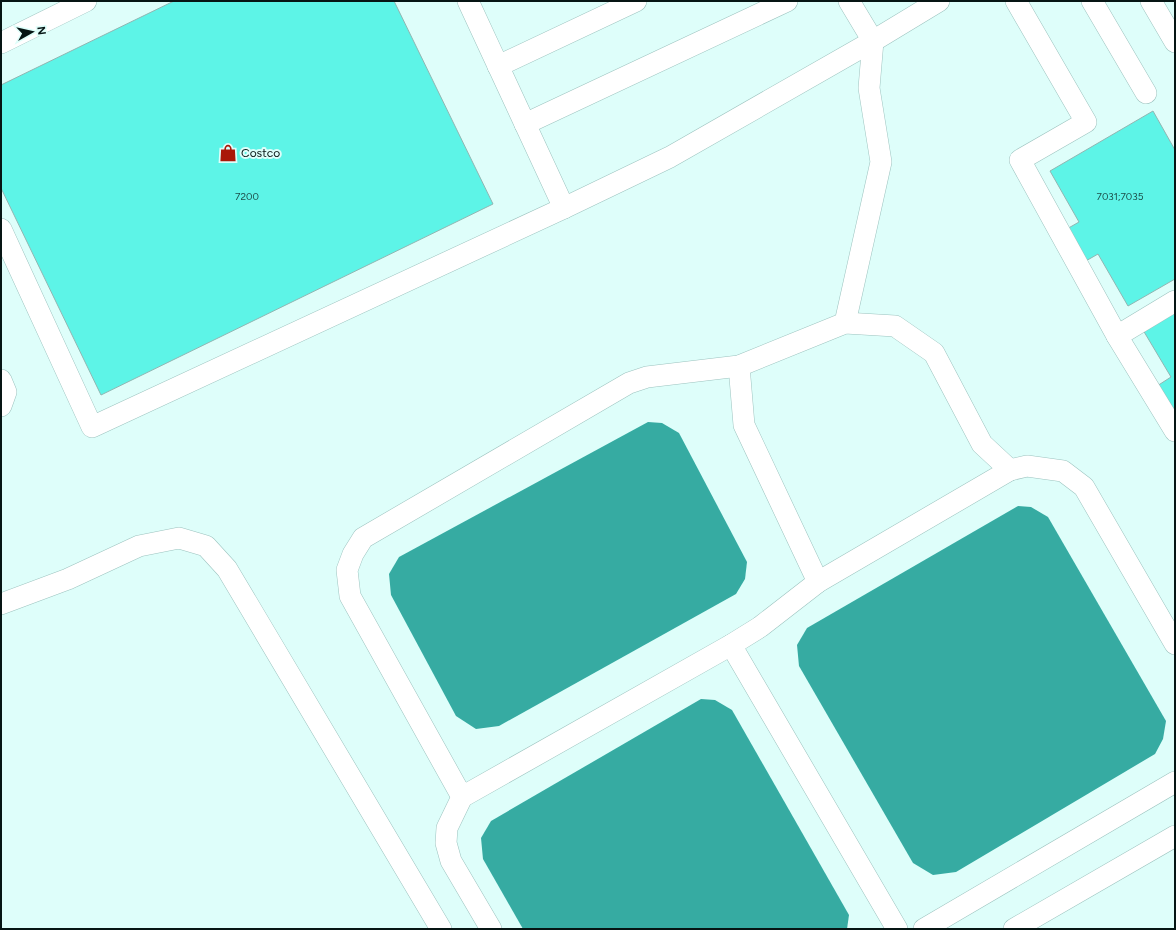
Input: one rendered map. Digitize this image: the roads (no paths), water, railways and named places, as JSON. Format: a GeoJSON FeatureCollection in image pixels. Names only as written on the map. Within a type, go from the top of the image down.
{"type":"FeatureCollection","features":[{"type":"Feature","properties":{"kind":"street"},"geometry":{"type":"LineString","coordinates":[[1,43],[86,1]]}},
{"type":"Feature","properties":{"kind":"street"},"geometry":{"type":"LineString","coordinates":[[468,1],[564,208]]}},
{"type":"Feature","properties":{"kind":"street"},"geometry":{"type":"LineString","coordinates":[[498,66],[636,1]]}},
{"type":"Feature","properties":{"kind":"street"},"geometry":{"type":"LineString","coordinates":[[525,124],[787,1]]}},
{"type":"Feature","properties":{"kind":"street"},"geometry":{"type":"LineString","coordinates":[[845,322],[882,162],[869,88],[873,41],[849,1]]}},
{"type":"Feature","properties":{"kind":"street"},"geometry":{"type":"LineString","coordinates":[[1,229],[92,427],[564,208],[670,157],[873,41],[938,1]]}},
{"type":"Feature","properties":{"kind":"street"},"geometry":{"type":"LineString","coordinates":[[1016,1],[1086,122],[1020,160],[1117,336],[1175,431]]}},
{"type":"Feature","properties":{"kind":"street"},"geometry":{"type":"LineString","coordinates":[[1092,1],[1146,94]]}},
{"type":"Feature","properties":{"kind":"street"},"geometry":{"type":"LineString","coordinates":[[1151,1],[1175,42]]}},
{"type":"Feature","properties":{"kind":"street"},"geometry":{"type":"LineString","coordinates":[[1117,336],[1175,301]]}},
{"type":"Feature","properties":{"kind":"street"},"geometry":{"type":"LineString","coordinates":[[462,797],[350,596],[347,570],[353,554],[363,538],[629,383],[647,377],[739,366],[845,322],[895,326],[934,353],[982,444],[1010,470]]}},
{"type":"Feature","properties":{"kind":"street"},"geometry":{"type":"LineString","coordinates":[[739,366],[744,425],[818,582]]}},
{"type":"Feature","properties":{"kind":"street"},"geometry":{"type":"LineString","coordinates":[[1,380],[6,392],[1,406]]}},
{"type":"Feature","properties":{"kind":"street"},"geometry":{"type":"LineString","coordinates":[[491,929],[451,861],[446,842],[447,828],[462,797],[731,645],[760,627],[818,582],[1010,470],[1027,466],[1063,471],[1084,487],[1175,644]]}},
{"type":"Feature","properties":{"kind":"street"},"geometry":{"type":"LineString","coordinates":[[1,604],[68,579],[139,546],[179,538],[206,546],[227,569],[441,929]]}},
{"type":"Feature","properties":{"kind":"street"},"geometry":{"type":"LineString","coordinates":[[731,645],[897,929]]}},
{"type":"Feature","properties":{"kind":"street"},"geometry":{"type":"LineString","coordinates":[[924,929],[1175,782]]}},
{"type":"Feature","properties":{"kind":"street"},"geometry":{"type":"LineString","coordinates":[[1014,929],[1175,836]]}},
{"type":"Feature","properties":{"kind":"water"},"geometry":{"type":"Polygon","coordinates":[[[648,422],[662,423],[679,433],[747,562],[745,579],[736,594],[499,726],[476,729],[456,716],[391,595],[389,574],[399,557],[648,422]]]}},
{"type":"Feature","properties":{"kind":"water"},"geometry":{"type":"Polygon","coordinates":[[[1018,506],[1031,507],[1048,517],[1166,721],[1163,739],[1155,754],[956,872],[933,875],[913,863],[799,666],[797,645],[807,628],[1018,506]]]}},
{"type":"Feature","properties":{"kind":"water"},"geometry":{"type":"Polygon","coordinates":[[[701,699],[715,700],[732,710],[849,915],[847,929],[523,929],[483,859],[481,838],[491,821],[701,699]]]}},
{"type":"Feature","properties":{"kind":"place","name":"Costco"},"geometry":{"type":"Point","coordinates":[228,153]}}]}
